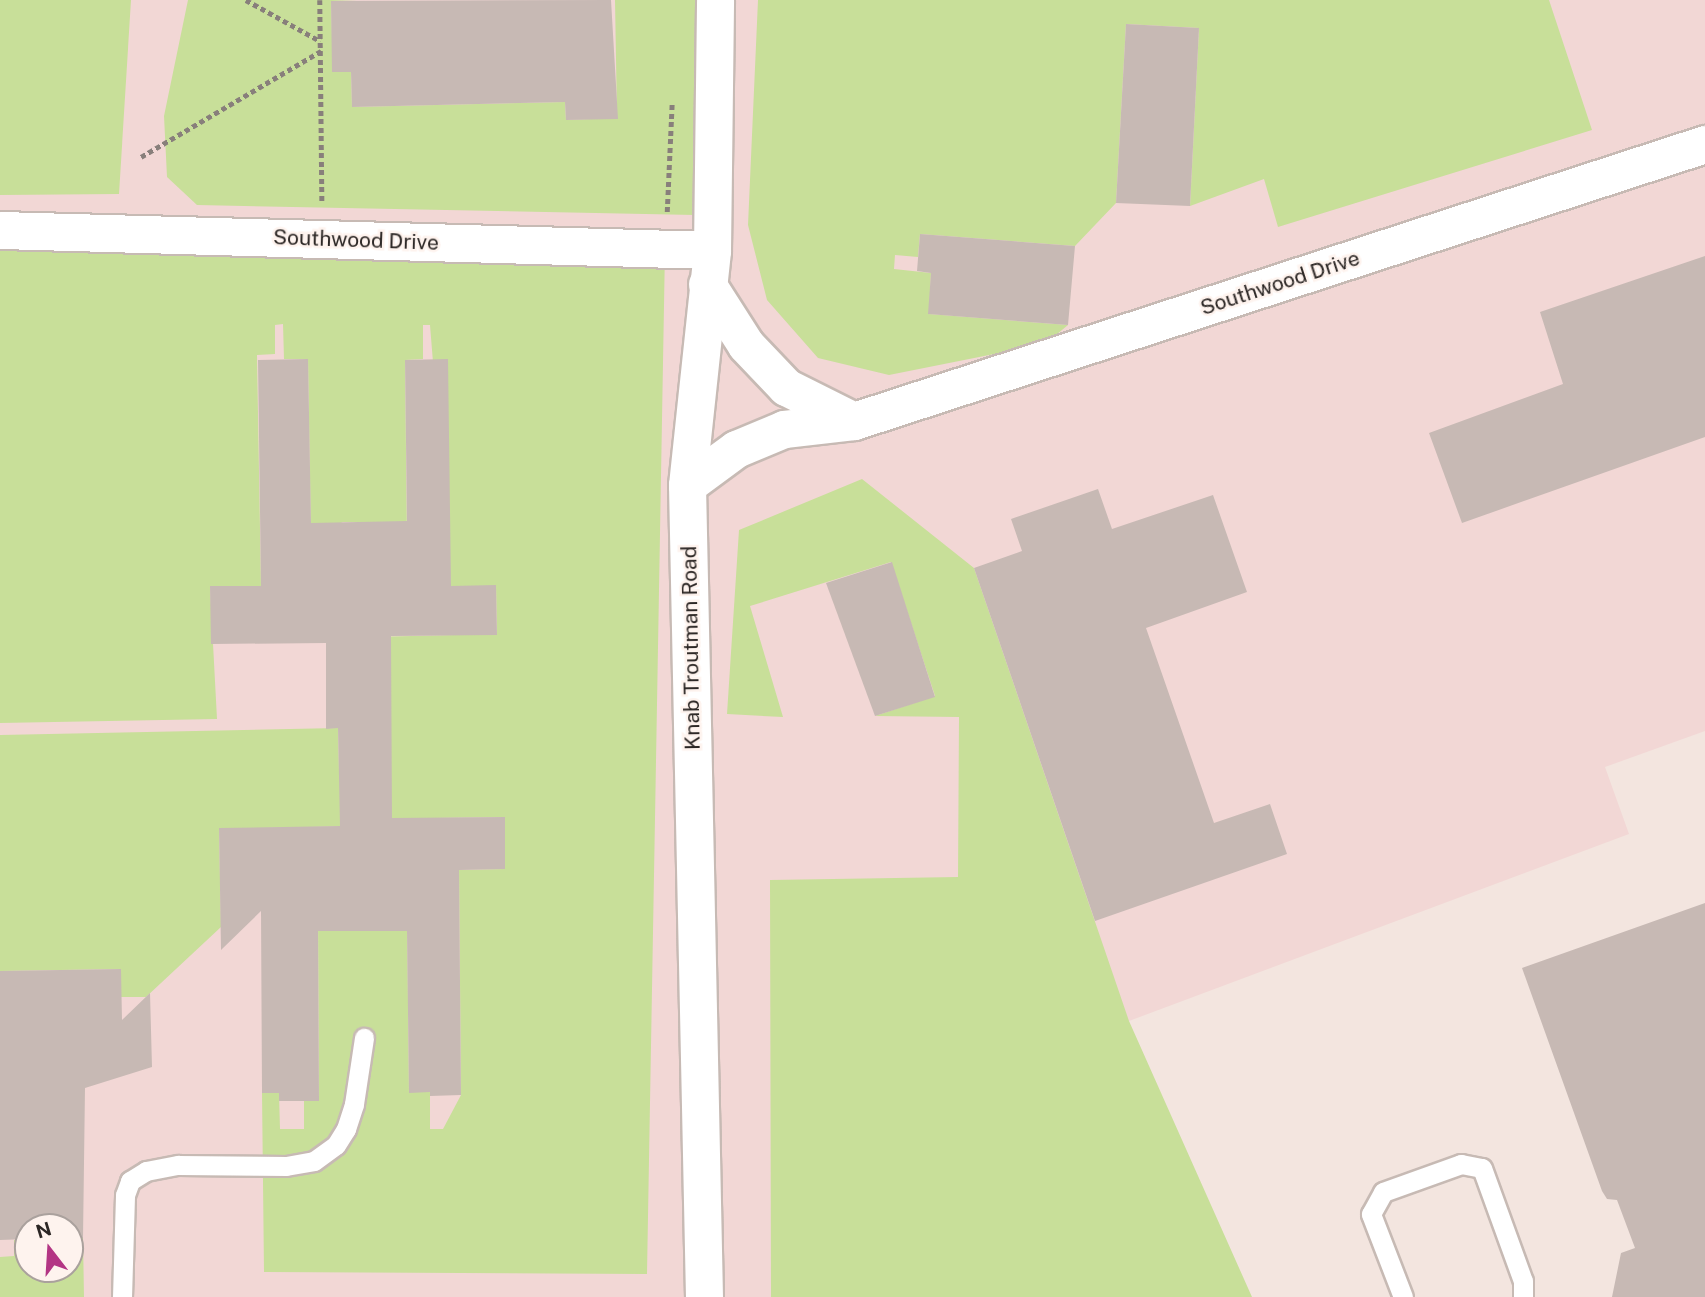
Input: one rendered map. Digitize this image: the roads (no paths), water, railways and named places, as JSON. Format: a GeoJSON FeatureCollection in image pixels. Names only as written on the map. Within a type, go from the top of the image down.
{"type":"FeatureCollection","features":[{"type":"Feature","properties":{"kind":"street","name":"Knab Troutman Road"},"geometry":{"type":"LineString","coordinates":[[704,1297],[687,485],[709,267],[715,0]]}},
{"type":"Feature","properties":{"kind":"street","name":"Southwood Drive"},"geometry":{"type":"LineString","coordinates":[[687,485],[736,449],[784,429],[854,421],[1705,144]]}},
{"type":"Feature","properties":{"kind":"street","name":"Southwood Drive"},"geometry":{"type":"LineString","coordinates":[[0,230],[138,231],[322,240],[665,249],[709,267]]}},
{"type":"Feature","properties":{"kind":"street"},"geometry":{"type":"LineString","coordinates":[[709,267],[746,345],[786,387],[854,421]]}},
{"type":"Feature","properties":{"kind":"lane"},"geometry":{"type":"LineString","coordinates":[[122,1297],[125,1195],[130,1181],[146,1171],[178,1165],[286,1166],[314,1161],[336,1145],[346,1129],[354,1104],[364,1038]]}},
{"type":"Feature","properties":{"kind":"lane"},"geometry":{"type":"LineString","coordinates":[[1403,1297],[1371,1214],[1383,1192],[1461,1164],[1482,1168],[1523,1280],[1523,1297]]}}]}
